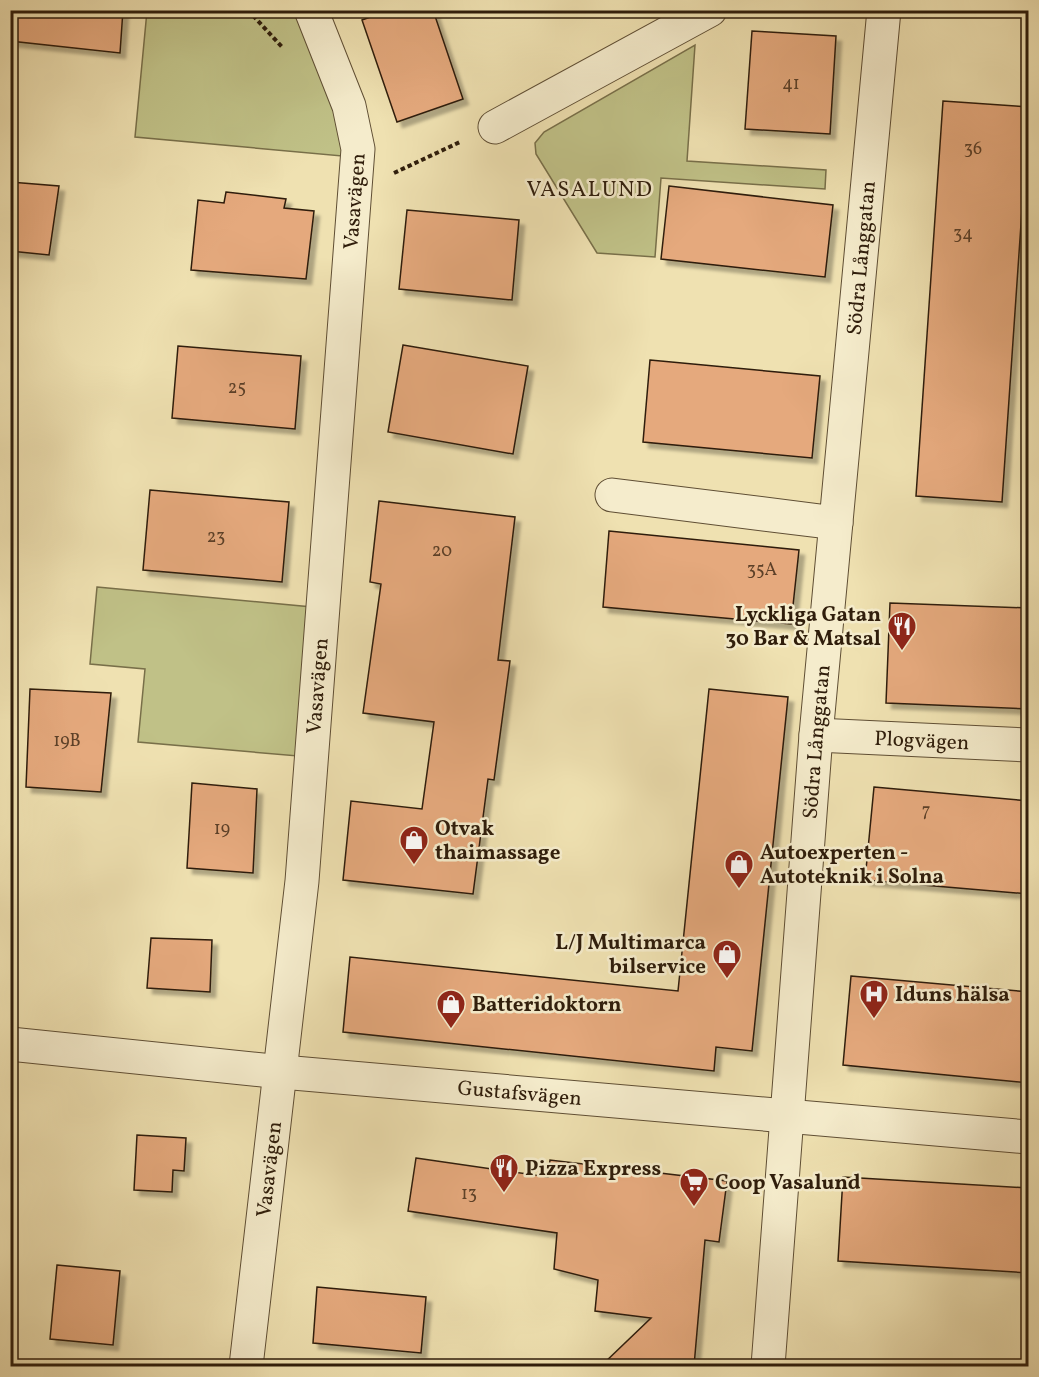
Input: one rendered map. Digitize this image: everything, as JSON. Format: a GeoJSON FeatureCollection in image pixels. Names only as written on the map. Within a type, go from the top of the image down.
{"type":"FeatureCollection","features":[{"type":"Feature","properties":{"kind":"street","name":"Vasavägen"},"geometry":{"type":"LineString","coordinates":[[246,1366],[282,1072],[302,880],[358,149],[349,106],[311,10]]}},
{"type":"Feature","properties":{"kind":"street"},"geometry":{"type":"LineString","coordinates":[[495,127],[710,10]]}},
{"type":"Feature","properties":{"kind":"street","name":"Södra Långgatan"},"geometry":{"type":"LineString","coordinates":[[768,1366],[816,735],[885,10]]}},
{"type":"Feature","properties":{"kind":"street"},"geometry":{"type":"LineString","coordinates":[[612,495],[726,507],[836,523]]}},
{"type":"Feature","properties":{"kind":"street","name":"Plogvägen"},"geometry":{"type":"LineString","coordinates":[[816,735],[1029,745]]}},
{"type":"Feature","properties":{"kind":"street","name":"Gustafsvägen"},"geometry":{"type":"LineString","coordinates":[[10,1044],[282,1072],[1029,1137]]}},
{"type":"Feature","properties":{"kind":"path"},"geometry":{"type":"LineString","coordinates":[[388,175],[446,148]]}},
{"type":"Feature","properties":{"kind":"green space"},"geometry":{"type":"Polygon","coordinates":[[[147,11],[298,11],[344,126],[342,156],[135,137],[147,11]]]}},
{"type":"Feature","properties":{"kind":"green space"},"geometry":{"type":"Polygon","coordinates":[[[695,45],[687,161],[826,170],[825,189],[661,178],[655,257],[597,253],[536,154],[535,143],[544,132],[695,45]]]}},
{"type":"Feature","properties":{"kind":"green space"},"geometry":{"type":"Polygon","coordinates":[[[97,587],[312,607],[298,756],[138,742],[145,669],[90,664],[97,587]]]}},
{"type":"Feature","properties":{"kind":"building"},"geometry":{"type":"Polygon","coordinates":[[[10,10],[123,10],[120,53],[10,41],[10,10]]]}},
{"type":"Feature","properties":{"kind":"building"},"geometry":{"type":"Polygon","coordinates":[[[390,10],[433,10],[463,99],[397,122],[362,20],[390,10]]]}},
{"type":"Feature","properties":{"kind":"building"},"geometry":{"type":"Polygon","coordinates":[[[752,31],[836,36],[830,134],[745,129],[752,31]]]}},
{"type":"Feature","properties":{"kind":"building"},"geometry":{"type":"Polygon","coordinates":[[[943,101],[1029,107],[1002,502],[916,496],[943,101]]]}},
{"type":"Feature","properties":{"kind":"building"},"geometry":{"type":"Polygon","coordinates":[[[10,182],[59,186],[49,255],[10,251],[10,182]]]}},
{"type":"Feature","properties":{"kind":"building"},"geometry":{"type":"Polygon","coordinates":[[[669,186],[833,205],[825,277],[661,259],[669,186]]]}},
{"type":"Feature","properties":{"kind":"building"},"geometry":{"type":"Polygon","coordinates":[[[226,192],[286,199],[284,208],[314,211],[306,279],[191,270],[198,200],[224,203],[226,192]]]}},
{"type":"Feature","properties":{"kind":"building"},"geometry":{"type":"Polygon","coordinates":[[[407,210],[519,220],[512,300],[399,289],[407,210]]]}},
{"type":"Feature","properties":{"kind":"building"},"geometry":{"type":"Polygon","coordinates":[[[403,345],[528,366],[513,454],[388,432],[403,345]]]}},
{"type":"Feature","properties":{"kind":"building"},"geometry":{"type":"Polygon","coordinates":[[[178,346],[301,356],[295,429],[172,418],[178,346]]]}},
{"type":"Feature","properties":{"kind":"building"},"geometry":{"type":"Polygon","coordinates":[[[650,360],[820,376],[812,458],[643,442],[650,360]]]}},
{"type":"Feature","properties":{"kind":"building"},"geometry":{"type":"Polygon","coordinates":[[[150,490],[289,502],[282,582],[143,570],[150,490]]]}},
{"type":"Feature","properties":{"kind":"building"},"geometry":{"type":"Polygon","coordinates":[[[379,501],[515,517],[498,660],[510,661],[494,780],[488,779],[473,894],[343,880],[351,801],[422,809],[434,722],[363,713],[381,584],[370,582],[379,501]]]}},
{"type":"Feature","properties":{"kind":"building"},"geometry":{"type":"Polygon","coordinates":[[[609,531],[799,550],[791,624],[603,607],[609,531]]]}},
{"type":"Feature","properties":{"kind":"building"},"geometry":{"type":"Polygon","coordinates":[[[890,603],[1029,608],[1029,709],[886,703],[890,603]]]}},
{"type":"Feature","properties":{"kind":"building"},"geometry":{"type":"Polygon","coordinates":[[[30,689],[111,693],[101,792],[26,787],[30,689]]]}},
{"type":"Feature","properties":{"kind":"building"},"geometry":{"type":"Polygon","coordinates":[[[709,689],[788,697],[752,1051],[716,1047],[714,1071],[343,1032],[350,957],[678,991],[709,689]]]}},
{"type":"Feature","properties":{"kind":"building"},"geometry":{"type":"Polygon","coordinates":[[[192,783],[257,789],[253,873],[187,868],[192,783]]]}},
{"type":"Feature","properties":{"kind":"building"},"geometry":{"type":"Polygon","coordinates":[[[874,787],[1029,801],[1029,894],[865,880],[874,787]]]}},
{"type":"Feature","properties":{"kind":"building"},"geometry":{"type":"Polygon","coordinates":[[[151,938],[212,940],[210,992],[147,988],[151,938]]]}},
{"type":"Feature","properties":{"kind":"building"},"geometry":{"type":"Polygon","coordinates":[[[851,976],[1029,992],[1029,1083],[843,1065],[851,976]]]}},
{"type":"Feature","properties":{"kind":"building"},"geometry":{"type":"Polygon","coordinates":[[[137,1135],[186,1138],[184,1171],[173,1170],[172,1192],[134,1190],[137,1135]]]}},
{"type":"Feature","properties":{"kind":"building"},"geometry":{"type":"Polygon","coordinates":[[[416,1158],[548,1177],[550,1160],[727,1181],[719,1242],[705,1240],[694,1366],[601,1366],[651,1318],[595,1311],[598,1280],[554,1269],[557,1233],[408,1211],[416,1158]]]}},
{"type":"Feature","properties":{"kind":"building"},"geometry":{"type":"Polygon","coordinates":[[[843,1177],[1029,1188],[1029,1273],[838,1261],[843,1177]]]}},
{"type":"Feature","properties":{"kind":"building"},"geometry":{"type":"Polygon","coordinates":[[[57,1265],[120,1271],[113,1345],[50,1339],[57,1265]]]}},
{"type":"Feature","properties":{"kind":"building"},"geometry":{"type":"Polygon","coordinates":[[[317,1287],[426,1297],[421,1353],[313,1343],[317,1287]]]}},
{"type":"Feature","properties":{"kind":"place","name":"Lyckliga Gatan 30 Bar & Matsal"},"geometry":{"type":"Point","coordinates":[902,652]}},
{"type":"Feature","properties":{"kind":"place","name":"Otvak thaimassage"},"geometry":{"type":"Point","coordinates":[414,866]}},
{"type":"Feature","properties":{"kind":"place","name":"Autoexperten - Autoteknik i Solna"},"geometry":{"type":"Point","coordinates":[739,890]}},
{"type":"Feature","properties":{"kind":"place","name":"L/J Multimarca bilservice"},"geometry":{"type":"Point","coordinates":[727,980]}},
{"type":"Feature","properties":{"kind":"place","name":"Iduns hälsa"},"geometry":{"type":"Point","coordinates":[874,1020]}},
{"type":"Feature","properties":{"kind":"place","name":"Batteridoktorn"},"geometry":{"type":"Point","coordinates":[451,1030]}},
{"type":"Feature","properties":{"kind":"place","name":"Pizza Express"},"geometry":{"type":"Point","coordinates":[504,1194]}},
{"type":"Feature","properties":{"kind":"place","name":"Coop Vasalund"},"geometry":{"type":"Point","coordinates":[694,1208]}},
{"type":"Feature","properties":{"kind":"district","name":"VASALUND"},"geometry":{"type":"Point","coordinates":[590,188]}}]}
